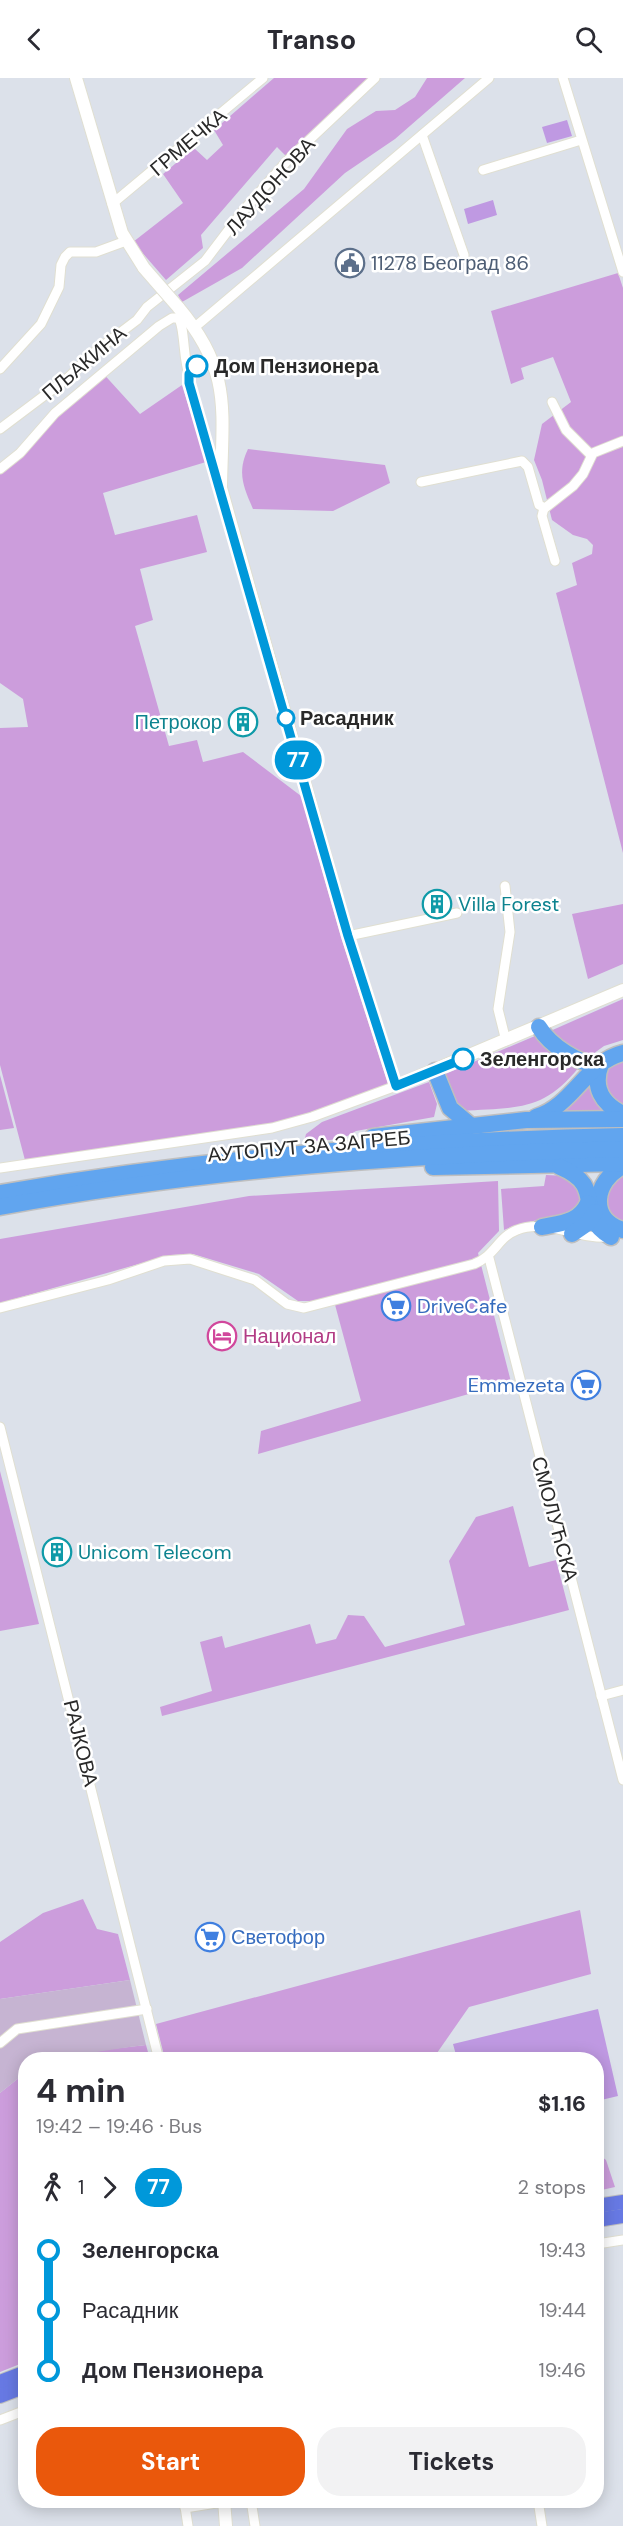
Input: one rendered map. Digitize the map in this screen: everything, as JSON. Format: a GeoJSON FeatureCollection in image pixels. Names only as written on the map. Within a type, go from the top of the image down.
{"type":"FeatureCollection","features":[{"type":"Feature","properties":{"kind":"highway"},"geometry":{"type":"LineString","coordinates":[[539,1027],[548,1040],[581,1061],[590,1065],[601,1064]]}},
{"type":"Feature","properties":{"kind":"highway"},"geometry":{"type":"LineString","coordinates":[[526,1120],[545,1114],[561,1104],[601,1064],[623,1053]]}},
{"type":"Feature","properties":{"kind":"highway"},"geometry":{"type":"LineString","coordinates":[[601,1064],[597,1082],[600,1094],[610,1107],[623,1114]]}},
{"type":"Feature","properties":{"kind":"highway"},"geometry":{"type":"LineString","coordinates":[[435,1071],[445,1100],[455,1114],[469,1124]]}},
{"type":"Feature","properties":{"kind":"highway"},"geometry":{"type":"LineString","coordinates":[[424,1130],[443,1117],[445,1100]]}},
{"type":"Feature","properties":{"kind":"highway"},"geometry":{"type":"LineString","coordinates":[[335,1150],[360,1139],[469,1124],[526,1120],[623,1119]]}},
{"type":"Feature","properties":{"kind":"highway","name":"АУТОПУТ ЗА ЗАГРЕБ"},"geometry":{"type":"LineString","coordinates":[[0,1193],[184,1166],[335,1150],[494,1139],[623,1136]]}},
{"type":"Feature","properties":{"kind":"highway","name":"АУТОПУТ ЗА ЗАГРЕБ"},"geometry":{"type":"LineString","coordinates":[[0,1207],[180,1180],[362,1161],[623,1149]]}},
{"type":"Feature","properties":{"kind":"highway"},"geometry":{"type":"LineString","coordinates":[[362,1161],[368,1165],[408,1167],[623,1165]]}},
{"type":"Feature","properties":{"kind":"highway"},"geometry":{"type":"LineString","coordinates":[[572,1234],[592,1207],[603,1182],[623,1165]]}},
{"type":"Feature","properties":{"kind":"highway"},"geometry":{"type":"LineString","coordinates":[[560,1166],[579,1176],[584,1182],[597,1227],[619,1234]]}},
{"type":"Feature","properties":{"kind":"highway"},"geometry":{"type":"LineString","coordinates":[[542,1227],[572,1220],[592,1207]]}},
{"type":"Feature","properties":{"kind":"main road"},"geometry":{"type":"LineString","coordinates":[[604,2205],[623,2202]]}},
{"type":"Feature","properties":{"kind":"main road"},"geometry":{"type":"LineString","coordinates":[[604,2219],[623,2216]]}},
{"type":"Feature","properties":{"kind":"main road"},"geometry":{"type":"LineString","coordinates":[[0,2382],[18,2375]]}},
{"type":"Feature","properties":{"kind":"main road"},"geometry":{"type":"LineString","coordinates":[[0,2396],[18,2389]]}},
{"type":"Feature","properties":{"kind":"street"},"geometry":{"type":"LineString","coordinates":[[76,78],[112,204],[126,241],[144,268],[195,327],[214,364],[220,382],[224,416],[221,488]]}},
{"type":"Feature","properties":{"kind":"street","name":"ГРМЕЧКА"},"geometry":{"type":"LineString","coordinates":[[112,204],[263,78]]}},
{"type":"Feature","properties":{"kind":"street","name":"ЛАУДОНОВА"},"geometry":{"type":"LineString","coordinates":[[165,293],[204,261],[243,211],[287,161],[375,78]]}},
{"type":"Feature","properties":{"kind":"street"},"geometry":{"type":"LineString","coordinates":[[195,327],[489,78]]}},
{"type":"Feature","properties":{"kind":"street"},"geometry":{"type":"LineString","coordinates":[[564,78],[623,272]]}},
{"type":"Feature","properties":{"kind":"street"},"geometry":{"type":"LineString","coordinates":[[422,135],[464,255]]}},
{"type":"Feature","properties":{"kind":"street"},"geometry":{"type":"LineString","coordinates":[[483,170],[582,140]]}},
{"type":"Feature","properties":{"kind":"street"},"geometry":{"type":"LineString","coordinates":[[0,369],[41,324],[59,287],[61,265],[65,256],[70,252],[96,252],[126,241]]}},
{"type":"Feature","properties":{"kind":"street","name":"ПЉАКИНА"},"geometry":{"type":"LineString","coordinates":[[0,429],[60,384],[165,293]]}},
{"type":"Feature","properties":{"kind":"street"},"geometry":{"type":"LineString","coordinates":[[0,469],[20,453],[55,413],[159,326],[172,318],[178,318],[182,324],[183,355],[189,374],[189,383],[348,936],[396,1086]]}},
{"type":"Feature","properties":{"kind":"street"},"geometry":{"type":"LineString","coordinates":[[189,374],[197,366],[214,364]]}},
{"type":"Feature","properties":{"kind":"street"},"geometry":{"type":"LineString","coordinates":[[552,402],[566,430],[591,455]]}},
{"type":"Feature","properties":{"kind":"street"},"geometry":{"type":"LineString","coordinates":[[555,561],[542,516],[544,508],[573,486],[583,474],[591,455],[597,450],[623,441]]}},
{"type":"Feature","properties":{"kind":"street"},"geometry":{"type":"LineString","coordinates":[[421,482],[522,461],[526,464],[539,505],[544,508]]}},
{"type":"Feature","properties":{"kind":"street"},"geometry":{"type":"LineString","coordinates":[[506,886],[510,932],[498,1010],[506,1041]]}},
{"type":"Feature","properties":{"kind":"street"},"geometry":{"type":"LineString","coordinates":[[348,936],[457,913]]}},
{"type":"Feature","properties":{"kind":"street"},"geometry":{"type":"LineString","coordinates":[[0,1168],[272,1128],[312,1118],[435,1071],[623,990]]}},
{"type":"Feature","properties":{"kind":"street"},"geometry":{"type":"LineString","coordinates":[[0,1308],[108,1280],[164,1262],[190,1259],[255,1280],[287,1304],[304,1308],[420,1279],[489,1258],[502,1240],[514,1231],[542,1227],[572,1234],[619,1234]]}},
{"type":"Feature","properties":{"kind":"street","name":"СМОЛУЋСКА"},"geometry":{"type":"LineString","coordinates":[[489,1258],[623,1780]]}},
{"type":"Feature","properties":{"kind":"street","name":"РАЈКОВА"},"geometry":{"type":"LineString","coordinates":[[0,1427],[157,2052]]}},
{"type":"Feature","properties":{"kind":"street"},"geometry":{"type":"LineString","coordinates":[[601,1696],[623,1690]]}},
{"type":"Feature","properties":{"kind":"street"},"geometry":{"type":"LineString","coordinates":[[0,2043],[17,2029],[147,2009]]}},
{"type":"Feature","properties":{"kind":"street"},"geometry":{"type":"LineString","coordinates":[[604,2243],[623,2240]]}},
{"type":"Feature","properties":{"kind":"street"},"geometry":{"type":"LineString","coordinates":[[0,2420],[18,2413]]}},
{"type":"Feature","properties":{"kind":"street"},"geometry":{"type":"LineString","coordinates":[[186,2508],[188,2526]]}},
{"type":"Feature","properties":{"kind":"street"},"geometry":{"type":"LineString","coordinates":[[226,2526],[227,2508]]}},
{"type":"Feature","properties":{"kind":"street"},"geometry":{"type":"LineString","coordinates":[[252,2508],[255,2526]]}},
{"type":"Feature","properties":{"kind":"street"},"geometry":{"type":"LineString","coordinates":[[539,2508],[542,2526]]}},
{"type":"Feature","properties":{"kind":"shaded area"},"geometry":{"type":"Polygon","coordinates":[[[274,78],[368,78],[287,157],[277,147],[201,235],[203,248],[166,280],[133,242],[183,203],[163,174],[194,148],[207,160],[223,145],[214,130],[274,78]]]}},
{"type":"Feature","properties":{"kind":"shaded area"},"geometry":{"type":"Polygon","coordinates":[[[427,78],[465,78],[395,139],[345,173],[242,268],[182,302],[178,295],[304,189],[347,129],[376,111],[395,110],[415,97],[427,78]]]}},
{"type":"Feature","properties":{"kind":"shaded area"},"geometry":{"type":"Polygon","coordinates":[[[567,120],[572,136],[547,143],[542,127],[567,120]]]}},
{"type":"Feature","properties":{"kind":"shaded area"},"geometry":{"type":"Polygon","coordinates":[[[493,200],[497,215],[468,224],[464,209],[493,200]]]}},
{"type":"Feature","properties":{"kind":"shaded area"},"geometry":{"type":"Polygon","coordinates":[[[618,273],[623,288],[623,853],[556,593],[577,585],[572,563],[592,554],[593,545],[587,539],[573,535],[552,520],[542,480],[534,460],[542,424],[571,402],[553,357],[521,368],[524,379],[511,384],[491,311],[618,273]]]}},
{"type":"Feature","properties":{"kind":"shaded area"},"geometry":{"type":"Polygon","coordinates":[[[100,370],[140,414],[182,385],[206,462],[103,493],[115,535],[197,515],[207,552],[140,569],[153,620],[135,626],[169,746],[197,740],[203,762],[243,752],[305,799],[396,1086],[291,1124],[26,1164],[0,1065],[0,728],[28,727],[23,699],[0,683],[0,467],[100,370]]]}},
{"type":"Feature","properties":{"kind":"shaded area"},"geometry":{"type":"Polygon","coordinates":[[[248,449],[385,465],[390,483],[333,511],[253,509],[246,493],[242,472],[248,449]]]}},
{"type":"Feature","properties":{"kind":"shaded area"},"geometry":{"type":"Polygon","coordinates":[[[623,904],[623,964],[588,979],[572,914],[623,904]]]}},
{"type":"Feature","properties":{"kind":"shaded area"},"geometry":{"type":"Polygon","coordinates":[[[623,999],[623,1040],[604,1046],[586,1059],[548,1032],[623,999]]]}},
{"type":"Feature","properties":{"kind":"shaded area"},"geometry":{"type":"Polygon","coordinates":[[[535,1036],[579,1067],[566,1082],[553,1093],[526,1105],[461,1111],[443,1075],[535,1036]]]}},
{"type":"Feature","properties":{"kind":"shaded area"},"geometry":{"type":"Polygon","coordinates":[[[623,1060],[623,1109],[606,1097],[605,1069],[623,1060]]]}},
{"type":"Feature","properties":{"kind":"shaded area"},"geometry":{"type":"Polygon","coordinates":[[[0,1075],[14,1128],[0,1130],[0,1075]]]}},
{"type":"Feature","properties":{"kind":"shaded area"},"geometry":{"type":"Polygon","coordinates":[[[594,1075],[594,1100],[610,1116],[556,1116],[594,1075]]]}},
{"type":"Feature","properties":{"kind":"shaded area"},"geometry":{"type":"Polygon","coordinates":[[[429,1082],[437,1104],[434,1117],[356,1131],[342,1139],[304,1142],[306,1134],[322,1122],[429,1082]]]}},
{"type":"Feature","properties":{"kind":"shaded area"},"geometry":{"type":"Polygon","coordinates":[[[623,1174],[623,1222],[615,1219],[605,1209],[609,1183],[623,1174]]]}},
{"type":"Feature","properties":{"kind":"shaded area"},"geometry":{"type":"Polygon","coordinates":[[[546,1175],[568,1176],[580,1188],[580,1208],[504,1230],[501,1189],[544,1186],[546,1175]]]}},
{"type":"Feature","properties":{"kind":"shaded area"},"geometry":{"type":"Polygon","coordinates":[[[498,1181],[499,1231],[478,1253],[511,1382],[258,1454],[261,1431],[361,1401],[334,1301],[298,1301],[259,1274],[193,1254],[171,1255],[0,1303],[0,1239],[249,1196],[498,1181]]]}},
{"type":"Feature","properties":{"kind":"shaded area"},"geometry":{"type":"Polygon","coordinates":[[[0,1471],[39,1624],[0,1631],[0,1471]]]}},
{"type":"Feature","properties":{"kind":"shaded area"},"geometry":{"type":"Polygon","coordinates":[[[513,1506],[529,1567],[556,1560],[569,1610],[162,1716],[160,1707],[212,1691],[200,1642],[222,1636],[225,1648],[310,1624],[316,1644],[336,1639],[348,1615],[364,1616],[385,1647],[465,1625],[449,1561],[476,1517],[513,1506]]]}},
{"type":"Feature","properties":{"kind":"shaded area"},"geometry":{"type":"Polygon","coordinates":[[[83,1899],[97,1929],[118,1934],[130,1980],[0,1999],[0,1942],[43,1913],[83,1899]]]}},
{"type":"Feature","properties":{"kind":"shaded area"},"geometry":{"type":"Polygon","coordinates":[[[580,1910],[591,1974],[469,2007],[438,2052],[163,2052],[156,2024],[580,1910]]]}},
{"type":"Feature","properties":{"kind":"shaded area"},"geometry":{"type":"Polygon","coordinates":[[[130,1980],[146,2045],[98,2052],[18,2052],[18,2079],[0,2093],[0,1999],[130,1980]]]}},
{"type":"Feature","properties":{"kind":"shaded area"},"geometry":{"type":"Polygon","coordinates":[[[598,2009],[618,2096],[604,2099],[604,2052],[455,2052],[453,2044],[598,2009]]]}},
{"type":"Feature","properties":{"kind":"shaded area"},"geometry":{"type":"Polygon","coordinates":[[[146,2045],[148,2052],[85,2052],[146,2045]]]}},
{"type":"Feature","properties":{"kind":"shaded area"},"geometry":{"type":"Polygon","coordinates":[[[18,2079],[18,2365],[0,2372],[0,2093],[18,2079]]]}},
{"type":"Feature","properties":{"kind":"shaded area"},"geometry":{"type":"Polygon","coordinates":[[[604,2158],[606,2160],[615,2187],[604,2189],[604,2158]]]}},
{"type":"Feature","properties":{"kind":"bus line","name":"77"},"geometry":{"type":"LineString","coordinates":[[197,366],[189,374],[189,383],[348,936],[396,1086],[463,1059]]}},
{"type":"Feature","properties":{"kind":"place","name":"11278 Београд 86"},"geometry":{"type":"Point","coordinates":[350,263]}},
{"type":"Feature","properties":{"kind":"place","name":"Дом Пензионера"},"geometry":{"type":"Point","coordinates":[197,366]}},
{"type":"Feature","properties":{"kind":"place","name":"Расадник"},"geometry":{"type":"Point","coordinates":[286,718]}},
{"type":"Feature","properties":{"kind":"place","name":"Петрокор"},"geometry":{"type":"Point","coordinates":[243,722]}},
{"type":"Feature","properties":{"kind":"place","name":"Villa Forest"},"geometry":{"type":"Point","coordinates":[437,904]}},
{"type":"Feature","properties":{"kind":"place","name":"Зеленгорска"},"geometry":{"type":"Point","coordinates":[463,1059]}},
{"type":"Feature","properties":{"kind":"place","name":"DriveCafe"},"geometry":{"type":"Point","coordinates":[396,1306]}},
{"type":"Feature","properties":{"kind":"place","name":"Национал"},"geometry":{"type":"Point","coordinates":[222,1336]}},
{"type":"Feature","properties":{"kind":"place","name":"Emmezeta"},"geometry":{"type":"Point","coordinates":[586,1385]}},
{"type":"Feature","properties":{"kind":"place","name":"Unicom Telecom"},"geometry":{"type":"Point","coordinates":[57,1552]}},
{"type":"Feature","properties":{"kind":"place","name":"Светофор"},"geometry":{"type":"Point","coordinates":[210,1937]}}]}
